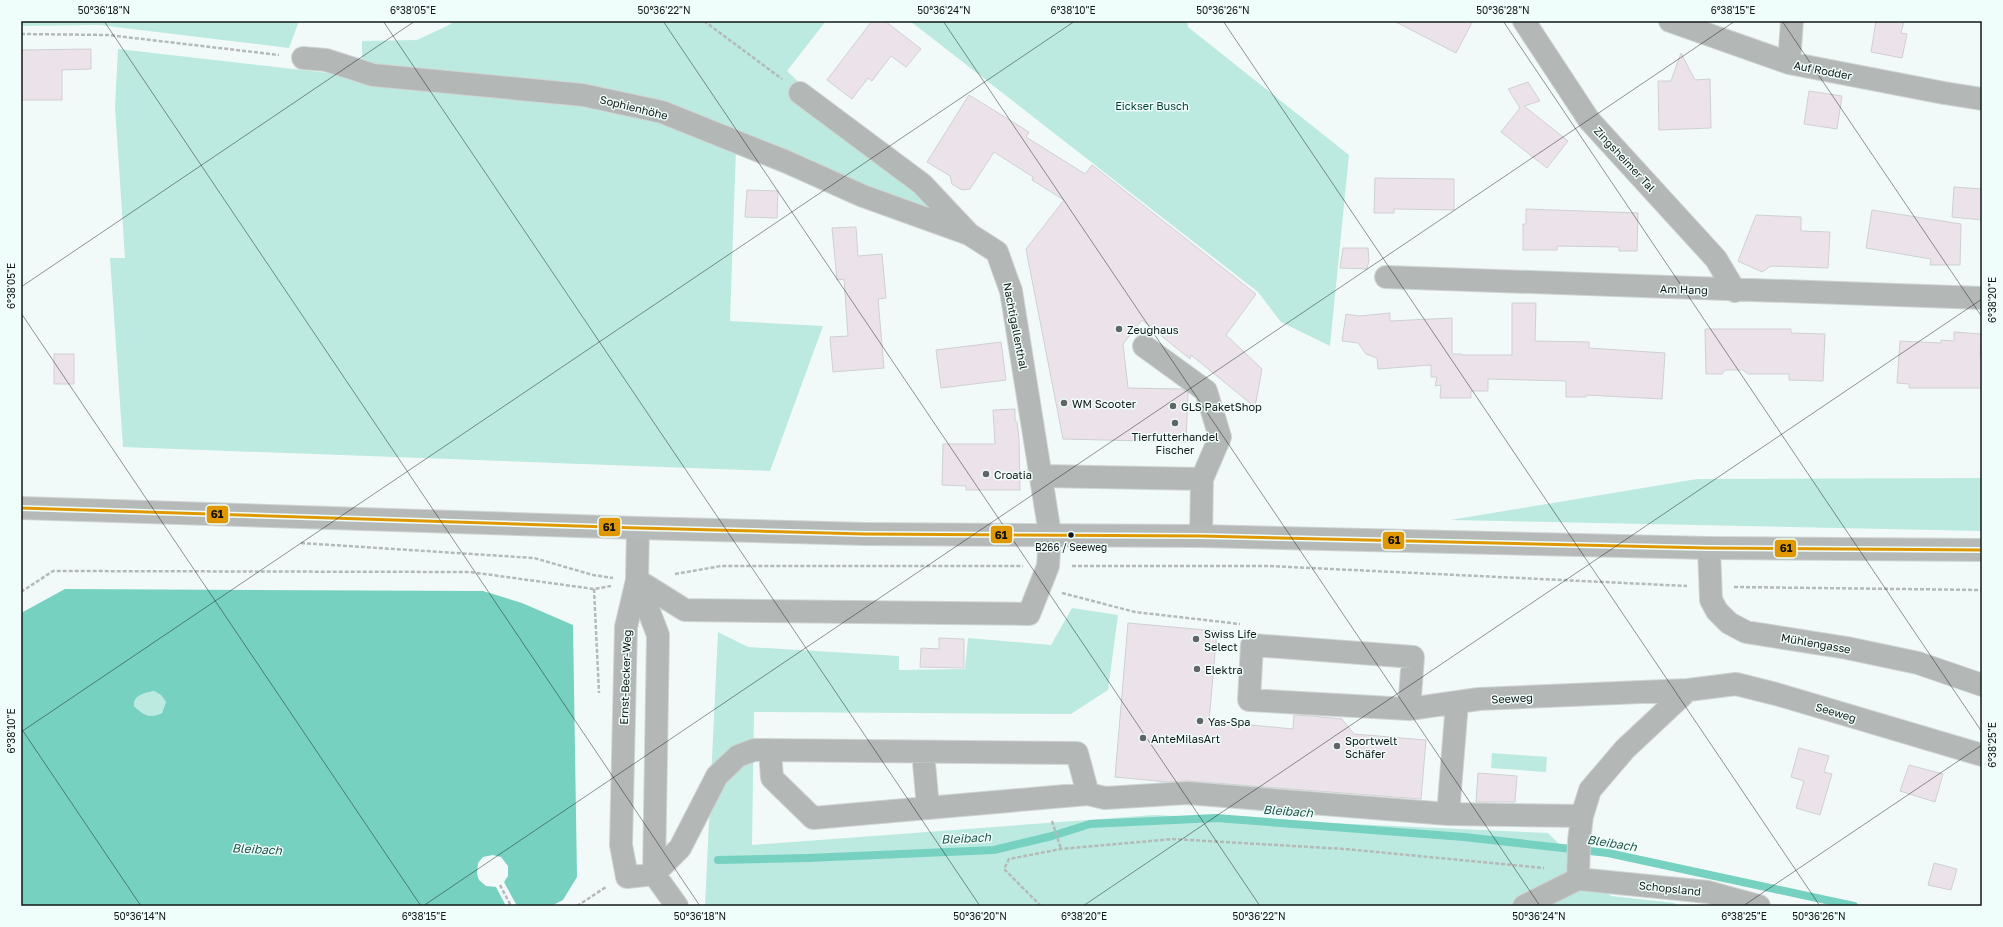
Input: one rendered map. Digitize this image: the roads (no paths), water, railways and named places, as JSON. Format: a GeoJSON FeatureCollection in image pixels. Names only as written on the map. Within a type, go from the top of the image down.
{"type":"FeatureCollection","features":[{"type":"Feature","properties":{"kind":"main road"},"geometry":{"type":"LineString","coordinates":[[21,508],[858,534],[1201,536],[1709,548],[1982,550]]}},
{"type":"Feature","properties":{"kind":"street","name":"Zingsheimer Tal"},"geometry":{"type":"LineString","coordinates":[[1524,21],[1589,120],[1716,258],[1735,290]]}},
{"type":"Feature","properties":{"kind":"street","name":"Auf Rodder"},"geometry":{"type":"LineString","coordinates":[[1670,21],[1789,63],[1982,99]]}},
{"type":"Feature","properties":{"kind":"street"},"geometry":{"type":"LineString","coordinates":[[1789,63],[1792,21]]}},
{"type":"Feature","properties":{"kind":"street","name":"Sophienhöhe"},"geometry":{"type":"LineString","coordinates":[[303,58],[326,60],[372,75],[583,95],[662,112],[787,162],[863,196],[969,234]]}},
{"type":"Feature","properties":{"kind":"street","name":"Nachtigallenthal"},"geometry":{"type":"LineString","coordinates":[[638,580],[685,610],[1029,614],[1048,566],[1050,534],[1042,476],[1011,292],[997,252],[969,234],[922,184],[800,93]]}},
{"type":"Feature","properties":{"kind":"street","name":"Am Hang"},"geometry":{"type":"LineString","coordinates":[[1386,277],[1982,298]]}},
{"type":"Feature","properties":{"kind":"street"},"geometry":{"type":"LineString","coordinates":[[1144,346],[1206,391],[1220,437],[1202,479],[1201,536]]}},
{"type":"Feature","properties":{"kind":"street"},"geometry":{"type":"LineString","coordinates":[[1042,476],[1202,479]]}},
{"type":"Feature","properties":{"kind":"street"},"geometry":{"type":"LineString","coordinates":[[638,528],[638,580],[658,635],[654,874],[676,906]]}},
{"type":"Feature","properties":{"kind":"street","name":"Mühlengasse"},"geometry":{"type":"LineString","coordinates":[[1709,548],[1709,587],[1711,600],[1717,611],[1729,623],[1746,632],[1847,648],[1918,663],[1982,685]]}},
{"type":"Feature","properties":{"kind":"street","name":"Ernst-Becker-Weg"},"geometry":{"type":"LineString","coordinates":[[638,580],[626,627],[621,845],[627,877],[654,874]]}},
{"type":"Feature","properties":{"kind":"street","name":"Seeweg"},"geometry":{"type":"LineString","coordinates":[[1409,709],[1413,658],[1252,644],[1249,700],[1409,709],[1478,699],[1688,690],[1736,684],[1776,694],[1982,755]]}},
{"type":"Feature","properties":{"kind":"street"},"geometry":{"type":"LineString","coordinates":[[1524,906],[1578,879],[1578,849],[1582,816],[1590,790],[1626,749],[1688,690]]}},
{"type":"Feature","properties":{"kind":"street"},"geometry":{"type":"LineString","coordinates":[[1448,814],[1456,703]]}},
{"type":"Feature","properties":{"kind":"street"},"geometry":{"type":"LineString","coordinates":[[654,874],[680,848],[717,776],[738,756],[754,750],[1077,753],[1088,794]]}},
{"type":"Feature","properties":{"kind":"street"},"geometry":{"type":"LineString","coordinates":[[770,750],[772,778],[813,818],[1088,794],[1105,798],[1187,793],[1448,814],[1582,816]]}},
{"type":"Feature","properties":{"kind":"street"},"geometry":{"type":"LineString","coordinates":[[923,752],[928,807]]}},
{"type":"Feature","properties":{"kind":"street","name":"Schopsland"},"geometry":{"type":"LineString","coordinates":[[1578,879],[1708,892],[1759,906]]}},
{"type":"Feature","properties":{"kind":"water"},"geometry":{"type":"Polygon","coordinates":[[[65,589],[483,591],[522,603],[573,625],[577,877],[563,900],[551,906],[21,906],[21,613],[65,589]],[[154,691],[143,694],[135,699],[134,706],[140,712],[147,715],[158,715],[162,713],[166,702],[161,695],[154,691]]]}},
{"type":"Feature","properties":{"kind":"waterway","name":"Bleibach"},"geometry":{"type":"LineString","coordinates":[[718,860],[808,858],[994,850],[1052,836],[1090,824],[1216,818],[1464,837],[1608,853],[1854,906]]}},
{"type":"Feature","properties":{"kind":"place","name":"Zeughaus"},"geometry":{"type":"Point","coordinates":[1119,329]}},
{"type":"Feature","properties":{"kind":"place","name":"WM Scooter"},"geometry":{"type":"Point","coordinates":[1064,403]}},
{"type":"Feature","properties":{"kind":"place","name":"GLS PaketShop"},"geometry":{"type":"Point","coordinates":[1173,406]}},
{"type":"Feature","properties":{"kind":"place","name":"Tierfutterhandel Fischer"},"geometry":{"type":"Point","coordinates":[1175,423]}},
{"type":"Feature","properties":{"kind":"place","name":"Croatia"},"geometry":{"type":"Point","coordinates":[986,474]}},
{"type":"Feature","properties":{"kind":"place","name":"B266 / Seeweg"},"geometry":{"type":"Point","coordinates":[1071,535]}},
{"type":"Feature","properties":{"kind":"place","name":"Swiss Life Select"},"geometry":{"type":"Point","coordinates":[1196,639]}},
{"type":"Feature","properties":{"kind":"place","name":"Elektra"},"geometry":{"type":"Point","coordinates":[1197,669]}},
{"type":"Feature","properties":{"kind":"place","name":"Yas-Spa"},"geometry":{"type":"Point","coordinates":[1200,721]}},
{"type":"Feature","properties":{"kind":"place","name":"AnteMilasArt"},"geometry":{"type":"Point","coordinates":[1143,738]}},
{"type":"Feature","properties":{"kind":"place","name":"Sportwelt Schäfer"},"geometry":{"type":"Point","coordinates":[1337,746]}},
{"type":"Feature","properties":{"kind":"park label","name":"Eickser Busch"},"geometry":{"type":"Point","coordinates":[1152,105]}}]}
